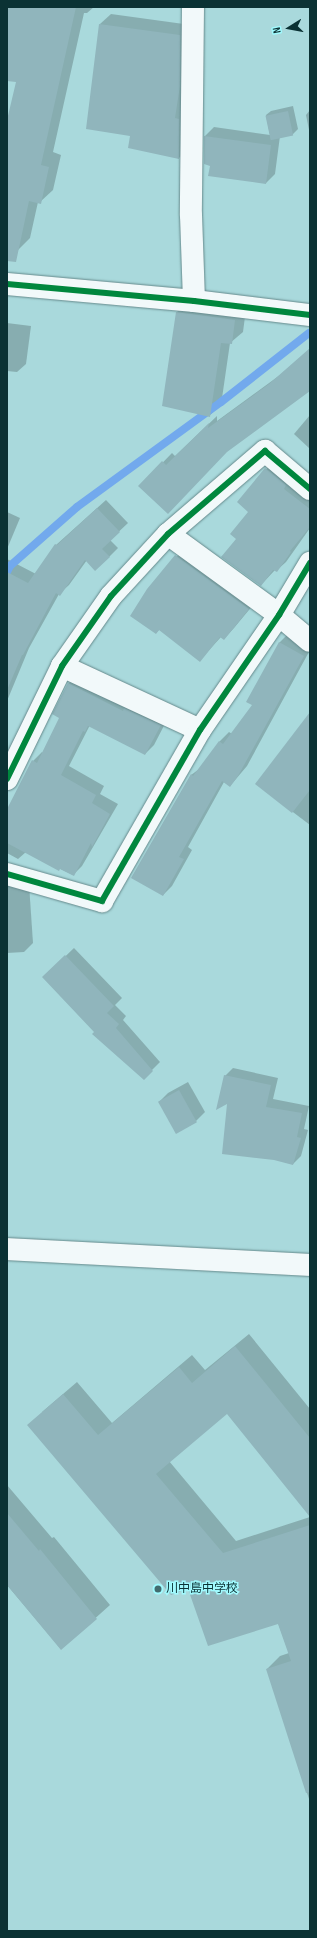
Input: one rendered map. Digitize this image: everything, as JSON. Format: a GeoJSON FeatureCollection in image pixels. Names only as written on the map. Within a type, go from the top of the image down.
{"type":"FeatureCollection","features":[{"type":"Feature","properties":{"kind":"street"},"geometry":{"type":"LineString","coordinates":[[193,7],[191,215],[194,302]]}},
{"type":"Feature","properties":{"kind":"street"},"geometry":{"type":"LineString","coordinates":[[7,284],[310,315]]}},
{"type":"Feature","properties":{"kind":"street"},"geometry":{"type":"LineString","coordinates":[[7,779],[62,666],[111,596],[168,534],[265,451],[310,489]]}},
{"type":"Feature","properties":{"kind":"street"},"geometry":{"type":"LineString","coordinates":[[168,534],[279,615],[310,641]]}},
{"type":"Feature","properties":{"kind":"street"},"geometry":{"type":"LineString","coordinates":[[7,874],[102,901],[200,730],[279,615],[310,563]]}},
{"type":"Feature","properties":{"kind":"street"},"geometry":{"type":"LineString","coordinates":[[62,666],[200,730]]}},
{"type":"Feature","properties":{"kind":"street"},"geometry":{"type":"LineString","coordinates":[[7,1249],[310,1265]]}},
{"type":"Feature","properties":{"kind":"building"},"geometry":{"type":"Polygon","coordinates":[[[7,7],[76,7],[41,165],[49,167],[41,204],[29,201],[16,262],[7,261],[7,120],[16,82],[7,81],[7,7]]]}},
{"type":"Feature","properties":{"kind":"building"},"geometry":{"type":"Polygon","coordinates":[[[99,24],[180,35],[180,86],[175,118],[179,119],[179,159],[128,148],[130,136],[86,129],[99,24]]]}},
{"type":"Feature","properties":{"kind":"building"},"geometry":{"type":"Polygon","coordinates":[[[288,111],[293,135],[271,140],[266,116],[288,111]]]}},
{"type":"Feature","properties":{"kind":"building"},"geometry":{"type":"Polygon","coordinates":[[[204,136],[271,145],[266,184],[208,176],[210,166],[204,164],[204,136]]]}},
{"type":"Feature","properties":{"kind":"building"},"geometry":{"type":"Polygon","coordinates":[[[176,312],[235,320],[232,344],[221,343],[210,417],[162,406],[176,312]]]}},
{"type":"Feature","properties":{"kind":"building"},"geometry":{"type":"Polygon","coordinates":[[[310,348],[310,391],[227,452],[168,514],[138,486],[162,461],[166,465],[209,423],[208,428],[269,384],[310,348]]]}},
{"type":"Feature","properties":{"kind":"building"},"geometry":{"type":"Polygon","coordinates":[[[265,468],[286,485],[284,489],[310,509],[310,527],[290,551],[291,552],[277,572],[273,570],[261,586],[221,557],[236,539],[230,534],[248,512],[237,502],[265,468]]]}},
{"type":"Feature","properties":{"kind":"building"},"geometry":{"type":"Polygon","coordinates":[[[97,508],[120,532],[102,549],[110,557],[95,571],[85,560],[60,596],[56,593],[22,655],[7,690],[7,572],[28,583],[55,544],[57,545],[97,508]]]}},
{"type":"Feature","properties":{"kind":"building"},"geometry":{"type":"Polygon","coordinates":[[[175,555],[249,609],[224,640],[220,637],[200,662],[159,630],[156,634],[130,616],[147,589],[175,555]]]}},
{"type":"Feature","properties":{"kind":"building"},"geometry":{"type":"Polygon","coordinates":[[[279,642],[304,656],[238,776],[230,787],[222,781],[179,857],[184,859],[163,896],[131,878],[191,774],[193,776],[219,741],[223,744],[252,705],[246,702],[279,642]]]}},
{"type":"Feature","properties":{"kind":"building"},"geometry":{"type":"Polygon","coordinates":[[[68,683],[123,711],[124,708],[161,725],[145,755],[88,726],[85,732],[83,731],[61,775],[96,795],[92,803],[110,814],[92,847],[91,843],[74,876],[60,869],[59,871],[7,843],[7,809],[32,760],[37,763],[59,718],[52,714],[68,683]]]}},
{"type":"Feature","properties":{"kind":"building"},"geometry":{"type":"Polygon","coordinates":[[[310,712],[310,790],[292,813],[255,784],[310,712]]]}},
{"type":"Feature","properties":{"kind":"building"},"geometry":{"type":"Polygon","coordinates":[[[65,955],[114,1006],[107,1013],[119,1024],[116,1028],[153,1071],[144,1080],[92,1034],[94,1032],[42,977],[65,955]]]}},
{"type":"Feature","properties":{"kind":"building"},"geometry":{"type":"Polygon","coordinates":[[[224,1075],[271,1085],[266,1107],[302,1113],[297,1137],[301,1138],[293,1165],[274,1160],[222,1154],[227,1104],[216,1110],[224,1075]]]}},
{"type":"Feature","properties":{"kind":"building"},"geometry":{"type":"Polygon","coordinates":[[[179,1090],[197,1122],[176,1134],[158,1102],[179,1090]]]}},
{"type":"Feature","properties":{"kind":"building"},"geometry":{"type":"Polygon","coordinates":[[[235,1346],[310,1438],[310,1517],[227,1414],[156,1474],[223,1553],[310,1525],[310,1792],[306,1793],[266,1669],[291,1661],[278,1624],[208,1646],[188,1589],[171,1595],[27,1425],[63,1394],[98,1435],[179,1367],[192,1383],[235,1346]]]}},
{"type":"Feature","properties":{"kind":"building"},"geometry":{"type":"Polygon","coordinates":[[[7,1513],[39,1551],[40,1549],[97,1619],[61,1650],[7,1585],[7,1513]]]}},
{"type":"Feature","properties":{"kind":"waterway"},"geometry":{"type":"LineString","coordinates":[[7,572],[10,566],[77,507],[221,402],[309,333]]}},
{"type":"Feature","properties":{"kind":"cycle path"},"geometry":{"type":"LineString","coordinates":[[7,284],[194,301],[310,315]]}},
{"type":"Feature","properties":{"kind":"cycle path"},"geometry":{"type":"LineString","coordinates":[[7,779],[62,666],[111,596],[168,534],[265,451],[310,489]]}},
{"type":"Feature","properties":{"kind":"cycle path"},"geometry":{"type":"LineString","coordinates":[[7,874],[102,901],[200,730],[279,615],[310,563]]}},
{"type":"Feature","properties":{"kind":"place","name":"川中島中学校"},"geometry":{"type":"Point","coordinates":[158,1589]}}]}
